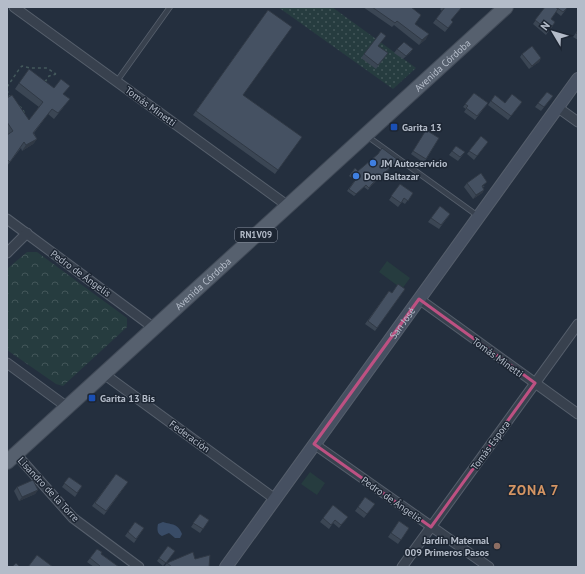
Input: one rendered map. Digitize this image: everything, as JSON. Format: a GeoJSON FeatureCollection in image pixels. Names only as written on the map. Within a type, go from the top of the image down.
{"type":"FeatureCollection","features":[{"type":"Feature","properties":{"kind":"main road","name":"Avenida Córdoba"},"geometry":{"type":"LineString","coordinates":[[11,458],[506,7]]}},
{"type":"Feature","properties":{"kind":"street","name":"Tomás Minetti"},"geometry":{"type":"LineString","coordinates":[[14,7],[288,206]]}},
{"type":"Feature","properties":{"kind":"street","name":"San José"},"geometry":{"type":"LineString","coordinates":[[226,567],[578,79]]}},
{"type":"Feature","properties":{"kind":"street"},"geometry":{"type":"LineString","coordinates":[[557,107],[578,122]]}},
{"type":"Feature","properties":{"kind":"street","name":"Pedro de Ángelis"},"geometry":{"type":"LineString","coordinates":[[7,219],[154,328]]}},
{"type":"Feature","properties":{"kind":"street"},"geometry":{"type":"LineString","coordinates":[[7,253],[27,233]]}},
{"type":"Feature","properties":{"kind":"street","name":"Tomás Minetti"},"geometry":{"type":"LineString","coordinates":[[419,300],[578,414]]}},
{"type":"Feature","properties":{"kind":"street","name":"Tomás Espora"},"geometry":{"type":"LineString","coordinates":[[402,567],[578,324]]}},
{"type":"Feature","properties":{"kind":"street"},"geometry":{"type":"LineString","coordinates":[[7,363],[67,407]]}},
{"type":"Feature","properties":{"kind":"street","name":"Federación"},"geometry":{"type":"LineString","coordinates":[[104,374],[275,499]]}},
{"type":"Feature","properties":{"kind":"street","name":"Pedro de Ángelis"},"geometry":{"type":"LineString","coordinates":[[314,444],[488,567]]}},
{"type":"Feature","properties":{"kind":"street","name":"Lisandro de la Torre"},"geometry":{"type":"LineString","coordinates":[[11,458],[73,518],[139,567]]}},
{"type":"Feature","properties":{"kind":"lane"},"geometry":{"type":"LineString","coordinates":[[117,81],[170,7]]}},
{"type":"Feature","properties":{"kind":"lane"},"geometry":{"type":"LineString","coordinates":[[365,135],[478,217]]}},
{"type":"Feature","properties":{"kind":"path"},"geometry":{"type":"LineString","coordinates":[[7,87],[22,66],[30,68],[47,68],[56,74],[49,76],[41,85]]}},
{"type":"Feature","properties":{"kind":"path"},"geometry":{"type":"LineString","coordinates":[[7,90],[10,98],[14,102]]}},
{"type":"Feature","properties":{"kind":"path"},"geometry":{"type":"LineString","coordinates":[[18,106],[23,109],[24,116]]}},
{"type":"Feature","properties":{"kind":"path"},"geometry":{"type":"LineString","coordinates":[[20,116],[24,113]]}},
{"type":"Feature","properties":{"kind":"highlighted area"},"geometry":{"type":"Polygon","coordinates":[[[419,299],[535,383],[431,527],[314,444],[419,299]]]}},
{"type":"Feature","properties":{"kind":"green space"},"geometry":{"type":"Polygon","coordinates":[[[278,7],[332,7],[416,68],[393,89],[278,7]]]}},
{"type":"Feature","properties":{"kind":"green space"},"geometry":{"type":"Polygon","coordinates":[[[27,252],[37,252],[127,318],[127,327],[63,386],[56,384],[7,350],[7,269],[27,252]]]}},
{"type":"Feature","properties":{"kind":"green space"},"geometry":{"type":"Polygon","coordinates":[[[387,261],[410,278],[402,289],[379,272],[387,261]]]}},
{"type":"Feature","properties":{"kind":"green space"},"geometry":{"type":"Polygon","coordinates":[[[310,472],[325,483],[317,495],[301,484],[310,472]]]}},
{"type":"Feature","properties":{"kind":"water"},"geometry":{"type":"Polygon","coordinates":[[[163,522],[177,526],[182,534],[180,538],[175,538],[169,533],[162,536],[159,534],[158,524],[163,522]]]}},
{"type":"Feature","properties":{"kind":"building"},"geometry":{"type":"Polygon","coordinates":[[[372,7],[411,7],[421,15],[415,24],[429,34],[422,40],[397,21],[395,23],[372,7]]]}},
{"type":"Feature","properties":{"kind":"building"},"geometry":{"type":"Polygon","coordinates":[[[445,7],[462,7],[451,20],[453,22],[448,28],[436,19],[445,7]]]}},
{"type":"Feature","properties":{"kind":"building"},"geometry":{"type":"Polygon","coordinates":[[[545,7],[555,7],[558,9],[551,19],[555,22],[549,31],[535,20],[545,7]]]}},
{"type":"Feature","properties":{"kind":"building"},"geometry":{"type":"Polygon","coordinates":[[[556,7],[568,7],[563,12],[556,7]]]}},
{"type":"Feature","properties":{"kind":"building"},"geometry":{"type":"Polygon","coordinates":[[[268,10],[292,27],[243,95],[302,137],[278,170],[196,111],[268,10]]]}},
{"type":"Feature","properties":{"kind":"building"},"geometry":{"type":"Polygon","coordinates":[[[381,32],[386,36],[378,46],[388,53],[378,65],[364,54],[381,32]]]}},
{"type":"Feature","properties":{"kind":"building"},"geometry":{"type":"Polygon","coordinates":[[[404,42],[413,49],[406,56],[397,49],[404,42]]]}},
{"type":"Feature","properties":{"kind":"building"},"geometry":{"type":"Polygon","coordinates":[[[532,46],[541,58],[532,66],[522,54],[532,46]]]}},
{"type":"Feature","properties":{"kind":"building"},"geometry":{"type":"Polygon","coordinates":[[[29,69],[54,88],[61,79],[70,86],[63,94],[70,99],[58,113],[52,109],[33,133],[37,139],[26,145],[24,142],[10,162],[7,159],[7,135],[13,131],[7,122],[7,98],[12,95],[29,120],[43,102],[19,83],[29,69]]]}},
{"type":"Feature","properties":{"kind":"building"},"geometry":{"type":"Polygon","coordinates":[[[547,92],[553,96],[544,107],[538,103],[547,92]]]}},
{"type":"Feature","properties":{"kind":"building"},"geometry":{"type":"Polygon","coordinates":[[[474,93],[488,103],[477,116],[466,108],[468,106],[465,104],[474,93]]]}},
{"type":"Feature","properties":{"kind":"building"},"geometry":{"type":"Polygon","coordinates":[[[512,94],[522,102],[511,116],[491,101],[495,95],[505,103],[512,94]]]}},
{"type":"Feature","properties":{"kind":"building"},"geometry":{"type":"Polygon","coordinates":[[[426,130],[439,138],[426,159],[413,151],[426,130]]]}},
{"type":"Feature","properties":{"kind":"building"},"geometry":{"type":"Polygon","coordinates":[[[481,136],[488,142],[477,156],[469,151],[481,136]]]}},
{"type":"Feature","properties":{"kind":"building"},"geometry":{"type":"Polygon","coordinates":[[[456,146],[465,152],[460,157],[452,151],[456,146]]]}},
{"type":"Feature","properties":{"kind":"building"},"geometry":{"type":"Polygon","coordinates":[[[382,148],[398,160],[369,188],[366,185],[356,194],[349,189],[357,178],[351,174],[355,168],[358,171],[378,154],[382,148]]]}},
{"type":"Feature","properties":{"kind":"building"},"geometry":{"type":"Polygon","coordinates":[[[481,173],[487,182],[482,186],[484,190],[476,195],[467,183],[481,173]]]}},
{"type":"Feature","properties":{"kind":"building"},"geometry":{"type":"Polygon","coordinates":[[[400,184],[413,193],[408,201],[404,198],[401,203],[391,196],[400,184]]]}},
{"type":"Feature","properties":{"kind":"building"},"geometry":{"type":"Polygon","coordinates":[[[440,206],[450,214],[441,225],[431,218],[440,206]]]}},
{"type":"Feature","properties":{"kind":"building"},"geometry":{"type":"Polygon","coordinates":[[[398,284],[405,289],[377,328],[368,321],[389,291],[392,293],[398,284]]]}},
{"type":"Feature","properties":{"kind":"building"},"geometry":{"type":"Polygon","coordinates":[[[116,474],[128,482],[106,511],[95,503],[116,474]]]}},
{"type":"Feature","properties":{"kind":"building"},"geometry":{"type":"Polygon","coordinates":[[[69,477],[82,486],[77,493],[64,483],[69,477]]]}},
{"type":"Feature","properties":{"kind":"building"},"geometry":{"type":"Polygon","coordinates":[[[33,480],[38,490],[22,497],[17,487],[33,480]]]}},
{"type":"Feature","properties":{"kind":"building"},"geometry":{"type":"Polygon","coordinates":[[[365,497],[375,504],[367,514],[358,507],[365,497]]]}},
{"type":"Feature","properties":{"kind":"building"},"geometry":{"type":"Polygon","coordinates":[[[333,505],[348,517],[341,525],[335,520],[331,525],[323,518],[333,505]]]}},
{"type":"Feature","properties":{"kind":"building"},"geometry":{"type":"Polygon","coordinates":[[[200,514],[209,520],[203,529],[193,523],[200,514]]]}},
{"type":"Feature","properties":{"kind":"building"},"geometry":{"type":"Polygon","coordinates":[[[399,521],[409,528],[401,540],[391,533],[399,521]]]}},
{"type":"Feature","properties":{"kind":"building"},"geometry":{"type":"Polygon","coordinates":[[[135,522],[144,528],[136,539],[128,532],[135,522]]]}},
{"type":"Feature","properties":{"kind":"building"},"geometry":{"type":"Polygon","coordinates":[[[168,546],[175,551],[166,563],[159,558],[168,546]]]}},
{"type":"Feature","properties":{"kind":"building"},"geometry":{"type":"Polygon","coordinates":[[[97,549],[102,552],[101,554],[119,567],[100,567],[90,558],[97,549]]]}},
{"type":"Feature","properties":{"kind":"building"},"geometry":{"type":"Polygon","coordinates":[[[193,552],[195,559],[210,555],[209,567],[172,567],[167,563],[193,552]]]}},
{"type":"Feature","properties":{"kind":"building"},"geometry":{"type":"Polygon","coordinates":[[[37,555],[53,567],[28,567],[37,555]]]}},
{"type":"Feature","properties":{"kind":"building"},"geometry":{"type":"Polygon","coordinates":[[[16,563],[20,567],[12,567],[16,563]]]}},
{"type":"Feature","properties":{"kind":"place","name":"Garita 13"},"geometry":{"type":"Point","coordinates":[394,127]}},
{"type":"Feature","properties":{"kind":"place","name":"JM Autoservicio"},"geometry":{"type":"Point","coordinates":[373,163]}},
{"type":"Feature","properties":{"kind":"place","name":"Don Baltazar"},"geometry":{"type":"Point","coordinates":[356,176]}},
{"type":"Feature","properties":{"kind":"place","name":"Garita 13 Bis"},"geometry":{"type":"Point","coordinates":[92,398]}},
{"type":"Feature","properties":{"kind":"place","name":"Jardín Maternal 009 Primeros Pasos"},"geometry":{"type":"Point","coordinates":[497,546]}},
{"type":"Feature","properties":{"kind":"district","name":"ZONA 7"},"geometry":{"type":"Point","coordinates":[534,490]}}]}
